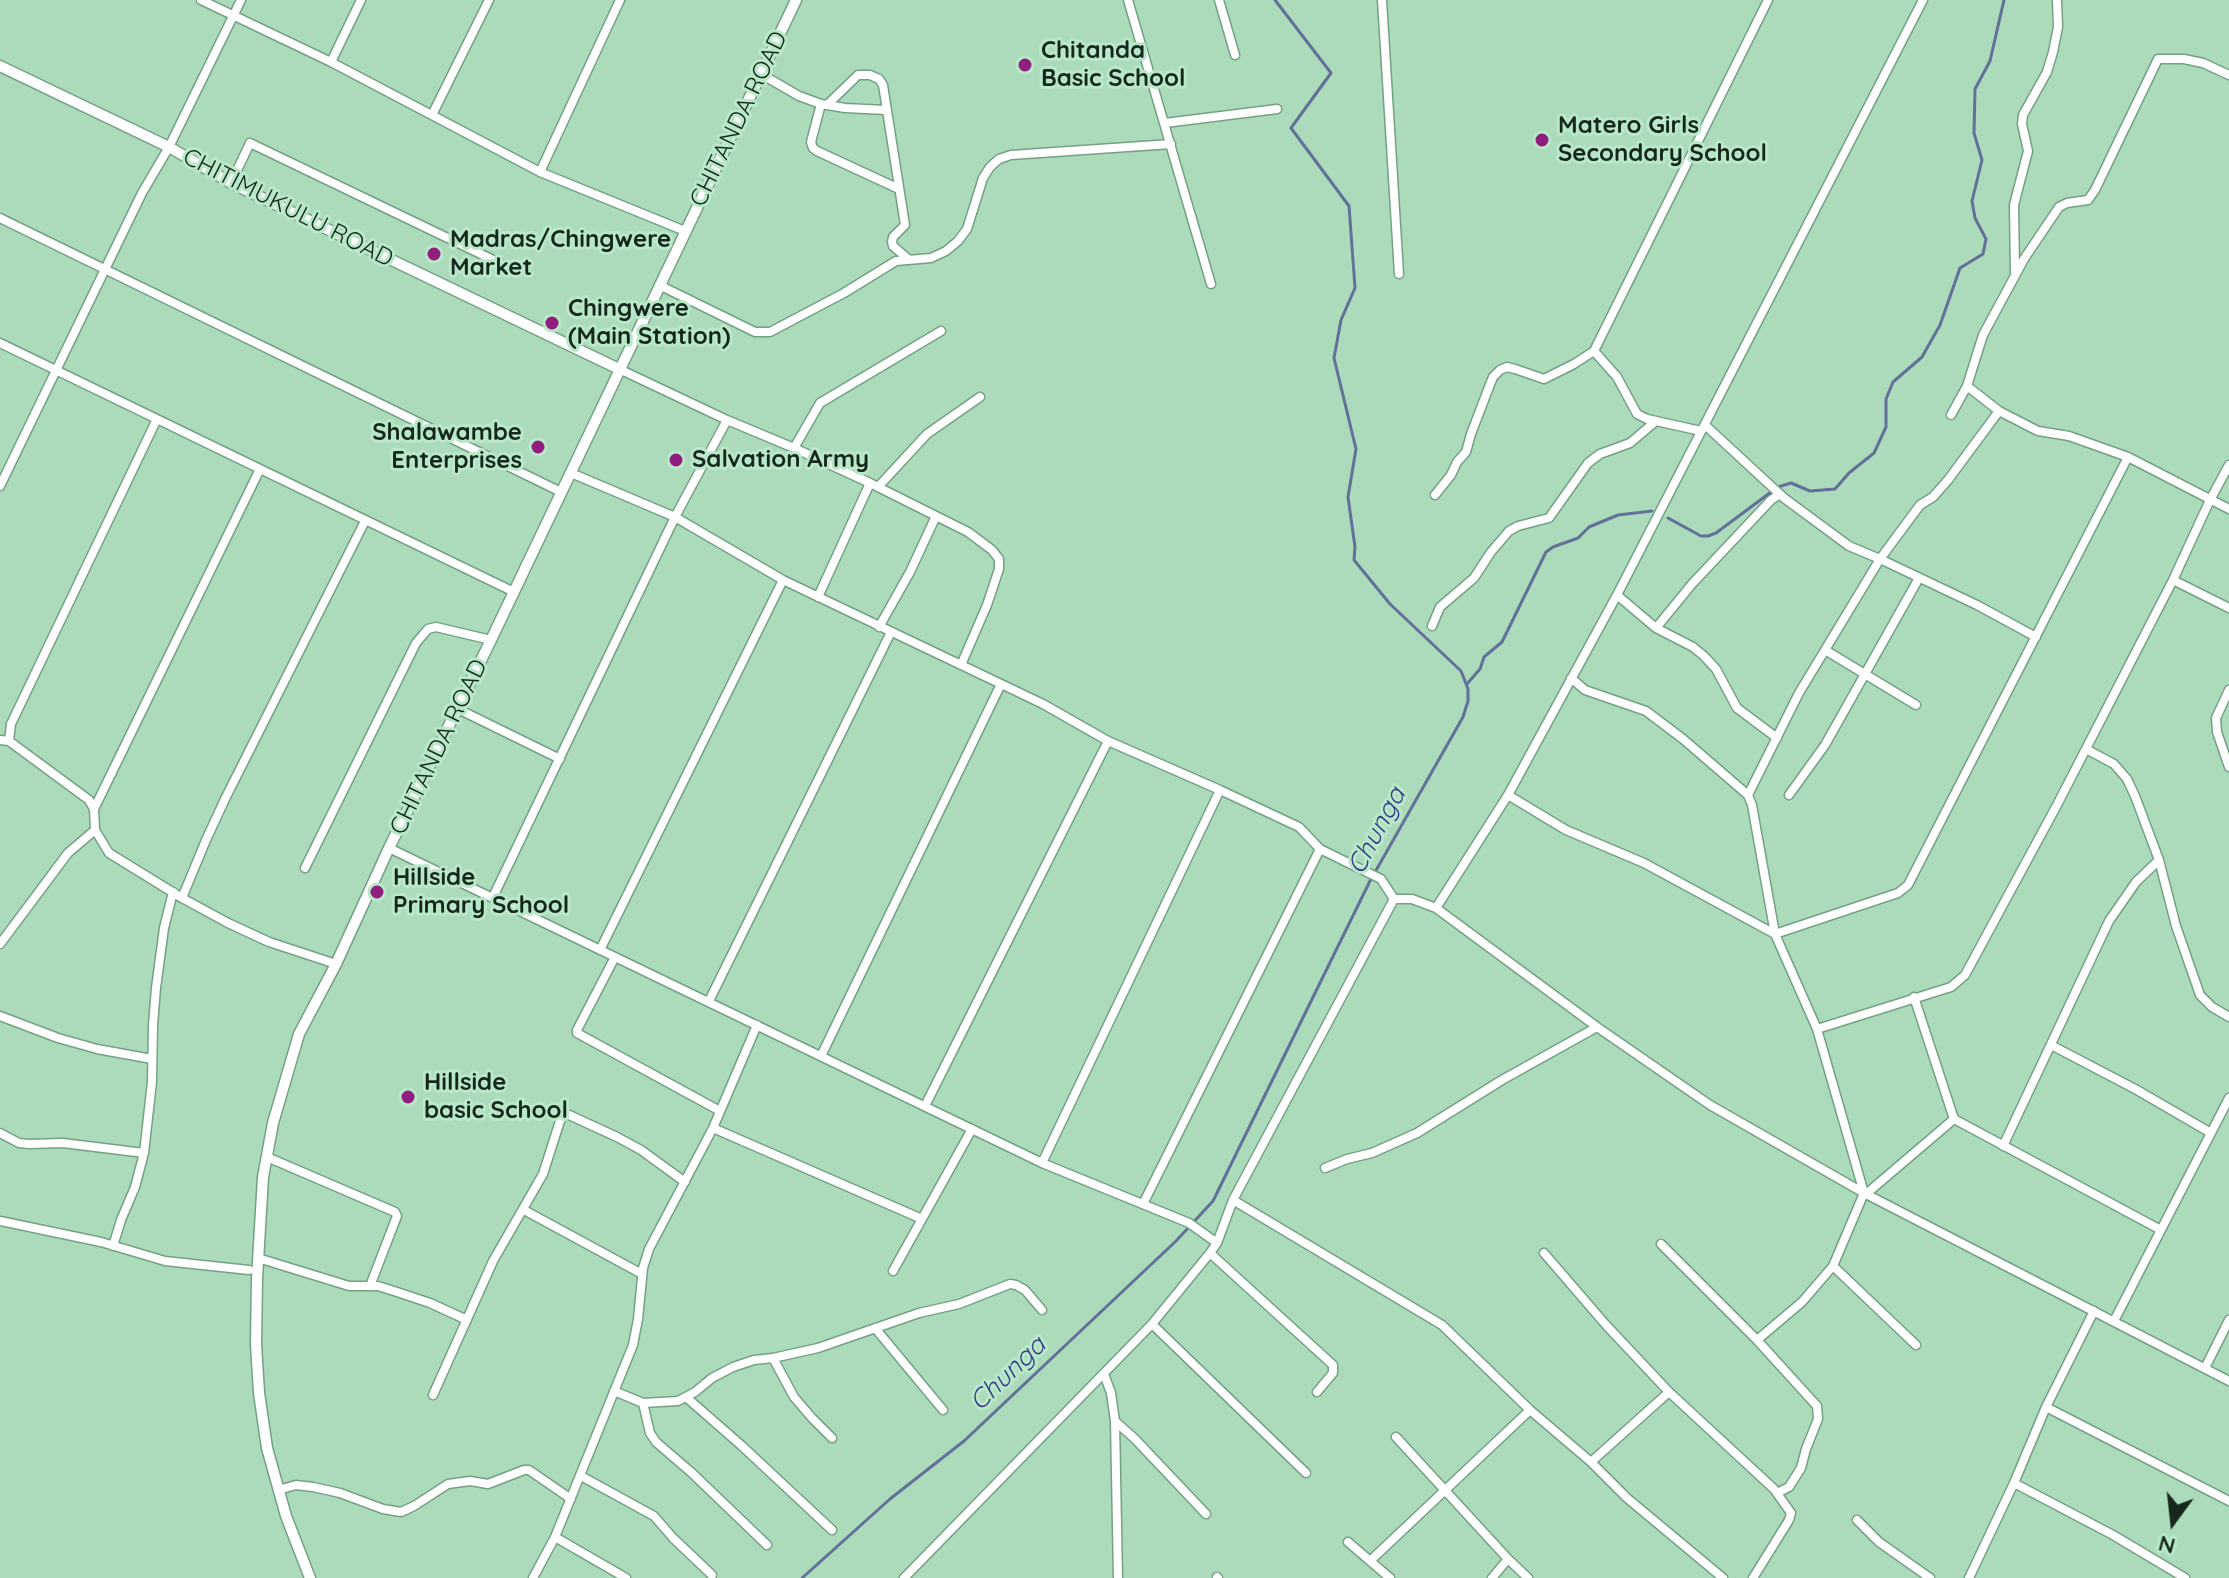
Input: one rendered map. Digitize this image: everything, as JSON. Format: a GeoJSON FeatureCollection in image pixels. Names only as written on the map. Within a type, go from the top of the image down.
{"type":"FeatureCollection","features":[{"type":"Feature","properties":{"kind":"street"},"geometry":{"type":"LineString","coordinates":[[201,0],[331,62],[540,172],[685,231]]}},
{"type":"Feature","properties":{"kind":"street"},"geometry":{"type":"LineString","coordinates":[[0,486],[142,193],[169,147],[241,0]]}},
{"type":"Feature","properties":{"kind":"street"},"geometry":{"type":"LineString","coordinates":[[331,62],[361,0]]}},
{"type":"Feature","properties":{"kind":"street"},"geometry":{"type":"LineString","coordinates":[[432,115],[489,0]]}},
{"type":"Feature","properties":{"kind":"street"},"geometry":{"type":"LineString","coordinates":[[540,172],[620,0]]}},
{"type":"Feature","properties":{"kind":"street","name":"CHITANDA ROAD"},"geometry":{"type":"LineString","coordinates":[[310,1578],[286,1516],[267,1448],[256,1344],[258,1258],[267,1157],[273,1123],[299,1034],[336,964],[796,0]]}},
{"type":"Feature","properties":{"kind":"street"},"geometry":{"type":"LineString","coordinates":[[1128,0],[1211,284]]}},
{"type":"Feature","properties":{"kind":"street"},"geometry":{"type":"LineString","coordinates":[[1219,0],[1235,55]]}},
{"type":"Feature","properties":{"kind":"street"},"geometry":{"type":"LineString","coordinates":[[1382,0],[1399,274]]}},
{"type":"Feature","properties":{"kind":"street"},"geometry":{"type":"LineString","coordinates":[[1435,495],[1466,452],[1493,377],[1500,370],[1507,367],[1544,379],[1594,351],[1768,0]]}},
{"type":"Feature","properties":{"kind":"street"},"geometry":{"type":"LineString","coordinates":[[1436,908],[1508,795],[1617,595],[1923,0]]}},
{"type":"Feature","properties":{"kind":"street"},"geometry":{"type":"LineString","coordinates":[[2015,276],[2014,205],[2028,151],[2023,115],[2047,72],[2053,52],[2058,27],[2057,0]]}},
{"type":"Feature","properties":{"kind":"street"},"geometry":{"type":"LineString","coordinates":[[1951,415],[1967,386],[1983,335],[2015,276],[2059,207],[2088,200],[2095,190],[2158,59],[2193,61],[2229,75]]}},
{"type":"Feature","properties":{"kind":"street","name":"CHITIMUKULU ROAD"},"geometry":{"type":"LineString","coordinates":[[0,66],[169,147],[231,183],[619,369]]}},
{"type":"Feature","properties":{"kind":"street"},"geometry":{"type":"LineString","coordinates":[[761,74],[799,96],[824,105],[886,110]]}},
{"type":"Feature","properties":{"kind":"street"},"geometry":{"type":"LineString","coordinates":[[899,189],[813,148],[811,142],[824,105],[858,75],[879,79],[883,85],[905,225],[892,242],[908,259]]}},
{"type":"Feature","properties":{"kind":"street"},"geometry":{"type":"LineString","coordinates":[[1165,123],[1277,109]]}},
{"type":"Feature","properties":{"kind":"street"},"geometry":{"type":"LineString","coordinates":[[231,183],[250,143],[510,268]]}},
{"type":"Feature","properties":{"kind":"street"},"geometry":{"type":"LineString","coordinates":[[659,285],[755,332],[770,332],[896,261],[931,258],[946,251],[967,229],[983,178],[999,159],[1011,155],[1171,144]]}},
{"type":"Feature","properties":{"kind":"street"},"geometry":{"type":"LineString","coordinates":[[0,218],[561,492]]}},
{"type":"Feature","properties":{"kind":"street"},"geometry":{"type":"LineString","coordinates":[[794,448],[820,403],[941,331]]}},
{"type":"Feature","properties":{"kind":"street"},"geometry":{"type":"LineString","coordinates":[[0,343],[514,592]]}},
{"type":"Feature","properties":{"kind":"street"},"geometry":{"type":"LineString","coordinates":[[1594,351],[1617,377],[1637,414],[1656,421],[1703,428],[1780,494],[1849,546],[1977,605],[2036,637]]}},
{"type":"Feature","properties":{"kind":"street"},"geometry":{"type":"LineString","coordinates":[[619,369],[874,485],[968,532],[992,550],[999,559],[999,569],[961,665]]}},
{"type":"Feature","properties":{"kind":"street"},"geometry":{"type":"LineString","coordinates":[[1967,386],[1999,411],[2038,431],[2069,436],[2128,457],[2229,509]]}},
{"type":"Feature","properties":{"kind":"street"},"geometry":{"type":"LineString","coordinates":[[818,597],[874,485],[927,434],[980,397]]}},
{"type":"Feature","properties":{"kind":"street"},"geometry":{"type":"LineString","coordinates":[[1748,795],[1799,693],[1880,559],[1920,505],[1933,497],[1948,480],[1999,411]]}},
{"type":"Feature","properties":{"kind":"street"},"geometry":{"type":"LineString","coordinates":[[157,419],[5,740],[89,800],[94,809],[95,830],[109,853],[228,923],[269,942],[336,964]]}},
{"type":"Feature","properties":{"kind":"street"},"geometry":{"type":"LineString","coordinates":[[493,897],[675,517],[727,420]]}},
{"type":"Feature","properties":{"kind":"street"},"geometry":{"type":"LineString","coordinates":[[1432,626],[1440,607],[1474,578],[1509,531],[1549,518],[1588,463],[1600,454],[1630,443],[1656,421]]}},
{"type":"Feature","properties":{"kind":"street"},"geometry":{"type":"LineString","coordinates":[[1508,795],[1566,830],[1644,863],[1775,934],[1898,893],[1908,885],[2128,457]]}},
{"type":"Feature","properties":{"kind":"street"},"geometry":{"type":"LineString","coordinates":[[0,459],[10,464]]}},
{"type":"Feature","properties":{"kind":"street"},"geometry":{"type":"LineString","coordinates":[[1817,1029],[1951,987],[1965,975],[2086,749],[2229,465]]}},
{"type":"Feature","properties":{"kind":"street"},"geometry":{"type":"LineString","coordinates":[[94,809],[260,469]]}},
{"type":"Feature","properties":{"kind":"street"},"geometry":{"type":"LineString","coordinates":[[571,473],[675,517],[783,580],[1043,704],[1108,741],[1299,827],[1320,849],[1381,879],[1394,899]]}},
{"type":"Feature","properties":{"kind":"street"},"geometry":{"type":"LineString","coordinates":[[1656,628],[1692,584],[1780,494]]}},
{"type":"Feature","properties":{"kind":"street"},"geometry":{"type":"LineString","coordinates":[[879,627],[910,572],[936,516]]}},
{"type":"Feature","properties":{"kind":"street"},"geometry":{"type":"LineString","coordinates":[[182,898],[226,797],[365,521]]}},
{"type":"Feature","properties":{"kind":"street"},"geometry":{"type":"LineString","coordinates":[[1789,795],[1825,745],[1919,578]]}},
{"type":"Feature","properties":{"kind":"street"},"geometry":{"type":"LineString","coordinates":[[600,950],[783,580]]}},
{"type":"Feature","properties":{"kind":"street"},"geometry":{"type":"LineString","coordinates":[[2173,580],[2229,608]]}},
{"type":"Feature","properties":{"kind":"street"},"geometry":{"type":"LineString","coordinates":[[1617,595],[1656,628],[1704,656],[1716,669],[1737,708],[1777,738]]}},
{"type":"Feature","properties":{"kind":"street"},"geometry":{"type":"LineString","coordinates":[[305,868],[416,643],[428,629],[436,627],[491,640]]}},
{"type":"Feature","properties":{"kind":"street"},"geometry":{"type":"LineString","coordinates":[[709,1001],[891,632]]}},
{"type":"Feature","properties":{"kind":"street"},"geometry":{"type":"LineString","coordinates":[[1825,650],[1916,705]]}},
{"type":"Feature","properties":{"kind":"street"},"geometry":{"type":"LineString","coordinates":[[1571,678],[1585,690],[1646,711],[1748,795],[1775,934],[1817,1029],[1865,1193]]}},
{"type":"Feature","properties":{"kind":"street"},"geometry":{"type":"LineString","coordinates":[[821,1056],[1001,684]]}},
{"type":"Feature","properties":{"kind":"street"},"geometry":{"type":"LineString","coordinates":[[2229,690],[2216,718],[2217,732],[2229,767]]}},
{"type":"Feature","properties":{"kind":"street"},"geometry":{"type":"LineString","coordinates":[[458,709],[560,759]]}},
{"type":"Feature","properties":{"kind":"street"},"geometry":{"type":"LineString","coordinates":[[925,1106],[1108,741]]}},
{"type":"Feature","properties":{"kind":"street"},"geometry":{"type":"LineString","coordinates":[[2086,749],[2114,764],[2127,779],[2159,860],[2176,926],[2200,995],[2229,1017]]}},
{"type":"Feature","properties":{"kind":"street"},"geometry":{"type":"LineString","coordinates":[[1042,1163],[1220,790]]}},
{"type":"Feature","properties":{"kind":"street"},"geometry":{"type":"LineString","coordinates":[[0,944],[68,853],[95,830]]}},
{"type":"Feature","properties":{"kind":"street"},"geometry":{"type":"LineString","coordinates":[[389,848],[1042,1163],[1192,1226],[1217,1243]]}},
{"type":"Feature","properties":{"kind":"street"},"geometry":{"type":"LineString","coordinates":[[1143,1204],[1320,849]]}},
{"type":"Feature","properties":{"kind":"street"},"geometry":{"type":"LineString","coordinates":[[2003,1146],[2109,921],[2136,882],[2159,860]]}},
{"type":"Feature","properties":{"kind":"street"},"geometry":{"type":"LineString","coordinates":[[113,1246],[144,1153],[152,1082],[156,988],[164,928],[173,892]]}},
{"type":"Feature","properties":{"kind":"street"},"geometry":{"type":"LineString","coordinates":[[1394,899],[1412,899],[1436,908],[1597,1027],[1710,1105],[1865,1193],[2229,1381]]}},
{"type":"Feature","properties":{"kind":"street"},"geometry":{"type":"LineString","coordinates":[[904,1578],[1152,1324],[1210,1253],[1217,1243],[1233,1200],[1394,899]]}},
{"type":"Feature","properties":{"kind":"street"},"geometry":{"type":"LineString","coordinates":[[615,957],[577,1033],[720,1111]]}},
{"type":"Feature","properties":{"kind":"street"},"geometry":{"type":"LineString","coordinates":[[1914,997],[1954,1119],[2161,1230]]}},
{"type":"Feature","properties":{"kind":"street"},"geometry":{"type":"LineString","coordinates":[[0,1016],[71,1042],[152,1059]]}},
{"type":"Feature","properties":{"kind":"street"},"geometry":{"type":"LineString","coordinates":[[533,1578],[555,1537],[633,1345],[642,1274],[649,1249],[713,1128],[757,1025]]}},
{"type":"Feature","properties":{"kind":"street"},"geometry":{"type":"LineString","coordinates":[[1325,1168],[1372,1153],[1417,1133],[1502,1080],[1597,1027]]}},
{"type":"Feature","properties":{"kind":"street"},"geometry":{"type":"LineString","coordinates":[[2051,1045],[2211,1133]]}},
{"type":"Feature","properties":{"kind":"street"},"geometry":{"type":"LineString","coordinates":[[2114,1321],[2229,1098]]}},
{"type":"Feature","properties":{"kind":"street"},"geometry":{"type":"LineString","coordinates":[[433,1395],[493,1261],[543,1174],[564,1115],[603,1129],[641,1150],[685,1182]]}},
{"type":"Feature","properties":{"kind":"street"},"geometry":{"type":"LineString","coordinates":[[1757,1340],[1802,1302],[1833,1266],[1865,1193],[1954,1119]]}},
{"type":"Feature","properties":{"kind":"street"},"geometry":{"type":"LineString","coordinates":[[713,1128],[922,1219]]}},
{"type":"Feature","properties":{"kind":"street"},"geometry":{"type":"LineString","coordinates":[[893,1271],[972,1129]]}},
{"type":"Feature","properties":{"kind":"street"},"geometry":{"type":"LineString","coordinates":[[0,1133],[19,1143],[76,1144],[144,1153]]}},
{"type":"Feature","properties":{"kind":"street"},"geometry":{"type":"LineString","coordinates":[[267,1157],[395,1212],[397,1216],[370,1286]]}},
{"type":"Feature","properties":{"kind":"street"},"geometry":{"type":"LineString","coordinates":[[1233,1200],[1442,1325],[1627,1498],[1723,1578]]}},
{"type":"Feature","properties":{"kind":"street"},"geometry":{"type":"LineString","coordinates":[[524,1210],[642,1274]]}},
{"type":"Feature","properties":{"kind":"street"},"geometry":{"type":"LineString","coordinates":[[0,1221],[165,1261],[249,1270]]}},
{"type":"Feature","properties":{"kind":"street"},"geometry":{"type":"LineString","coordinates":[[1661,1244],[1757,1340],[1817,1406],[1819,1411],[1796,1479],[1777,1493]]}},
{"type":"Feature","properties":{"kind":"street"},"geometry":{"type":"LineString","coordinates":[[1210,1253],[1333,1365],[1333,1373],[1317,1392]]}},
{"type":"Feature","properties":{"kind":"street"},"geometry":{"type":"LineString","coordinates":[[1544,1253],[1669,1392],[1777,1493],[1791,1513],[1753,1578]]}},
{"type":"Feature","properties":{"kind":"street"},"geometry":{"type":"LineString","coordinates":[[258,1258],[349,1286],[378,1286],[430,1303],[467,1320]]}},
{"type":"Feature","properties":{"kind":"street"},"geometry":{"type":"LineString","coordinates":[[1833,1266],[1916,1345]]}},
{"type":"Feature","properties":{"kind":"street"},"geometry":{"type":"LineString","coordinates":[[614,1391],[643,1403],[678,1401],[733,1367],[818,1348],[941,1307],[959,1304],[1010,1284],[1025,1290],[1042,1310]]}},
{"type":"Feature","properties":{"kind":"street"},"geometry":{"type":"LineString","coordinates":[[1969,1578],[2046,1407],[2094,1311]]}},
{"type":"Feature","properties":{"kind":"street"},"geometry":{"type":"LineString","coordinates":[[2205,1368],[2229,1320]]}},
{"type":"Feature","properties":{"kind":"street"},"geometry":{"type":"LineString","coordinates":[[1152,1324],[1306,1473]]}},
{"type":"Feature","properties":{"kind":"street"},"geometry":{"type":"LineString","coordinates":[[875,1328],[943,1410]]}},
{"type":"Feature","properties":{"kind":"street"},"geometry":{"type":"LineString","coordinates":[[773,1358],[794,1397],[832,1438]]}},
{"type":"Feature","properties":{"kind":"street"},"geometry":{"type":"LineString","coordinates":[[1104,1374],[1111,1393],[1115,1421],[1118,1578]]}},
{"type":"Feature","properties":{"kind":"street"},"geometry":{"type":"LineString","coordinates":[[1591,1462],[1669,1392]]}},
{"type":"Feature","properties":{"kind":"street"},"geometry":{"type":"LineString","coordinates":[[686,1397],[832,1530]]}},
{"type":"Feature","properties":{"kind":"street"},"geometry":{"type":"LineString","coordinates":[[643,1403],[650,1433],[656,1442],[767,1545]]}},
{"type":"Feature","properties":{"kind":"street"},"geometry":{"type":"LineString","coordinates":[[2046,1407],[2229,1501]]}},
{"type":"Feature","properties":{"kind":"street"},"geometry":{"type":"LineString","coordinates":[[1370,1561],[1530,1410]]}},
{"type":"Feature","properties":{"kind":"street"},"geometry":{"type":"LineString","coordinates":[[1115,1421],[1206,1514]]}},
{"type":"Feature","properties":{"kind":"street"},"geometry":{"type":"LineString","coordinates":[[1396,1437],[1528,1578]]}},
{"type":"Feature","properties":{"kind":"street"},"geometry":{"type":"LineString","coordinates":[[278,1490],[296,1485],[313,1487],[401,1512],[448,1484],[470,1481],[494,1483],[529,1470],[571,1499]]}},
{"type":"Feature","properties":{"kind":"street"},"geometry":{"type":"LineString","coordinates":[[581,1476],[654,1516],[712,1575]]}},
{"type":"Feature","properties":{"kind":"street"},"geometry":{"type":"LineString","coordinates":[[2014,1483],[2113,1535],[2185,1578]]}},
{"type":"Feature","properties":{"kind":"street"},"geometry":{"type":"LineString","coordinates":[[1857,1520],[1879,1542],[1930,1578]]}},
{"type":"Feature","properties":{"kind":"street"},"geometry":{"type":"LineString","coordinates":[[555,1537],[626,1578]]}},
{"type":"Feature","properties":{"kind":"street"},"geometry":{"type":"LineString","coordinates":[[1348,1542],[1390,1578]]}},
{"type":"Feature","properties":{"kind":"street"},"geometry":{"type":"LineString","coordinates":[[1492,1578],[1508,1559]]}},
{"type":"Feature","properties":{"kind":"waterway","name":"Chunga"},"geometry":{"type":"LineString","coordinates":[[802,1578],[890,1499],[964,1441],[1176,1241],[1213,1201],[1370,881],[1463,717],[1468,701],[1468,689],[1461,671],[1390,604],[1354,560],[1348,497],[1356,449],[1334,358],[1341,320],[1355,288],[1349,206],[1291,128],[1331,73],[1275,0]]}},
{"type":"Feature","properties":{"kind":"waterway"},"geometry":{"type":"LineString","coordinates":[[1778,487],[1791,483],[1810,491],[1835,489],[1874,453],[1886,427],[1886,399],[1893,382],[1922,357],[1940,325],[1960,268],[1983,254],[1986,239],[1975,218],[1972,201],[1982,160],[1974,133],[1975,89],[1990,61],[2004,0]]}},
{"type":"Feature","properties":{"kind":"waterway"},"geometry":{"type":"LineString","coordinates":[[1668,518],[1701,536],[1708,536],[1771,492]]}},
{"type":"Feature","properties":{"kind":"waterway"},"geometry":{"type":"LineString","coordinates":[[1467,684],[1480,669],[1484,657],[1502,642],[1546,552],[1578,538],[1589,527],[1618,515],[1652,511]]}},
{"type":"Feature","properties":{"kind":"place","name":"Chitanda Basic School"},"geometry":{"type":"Point","coordinates":[1025,65]}},
{"type":"Feature","properties":{"kind":"place","name":"Matero Girls Secondary School"},"geometry":{"type":"Point","coordinates":[1542,140]}},
{"type":"Feature","properties":{"kind":"place","name":"Madras/Chingwere Market"},"geometry":{"type":"Point","coordinates":[434,254]}},
{"type":"Feature","properties":{"kind":"place","name":"Chingwere (Main Station)"},"geometry":{"type":"Point","coordinates":[552,323]}},
{"type":"Feature","properties":{"kind":"place","name":"Shalawambe Enterprises"},"geometry":{"type":"Point","coordinates":[538,447]}},
{"type":"Feature","properties":{"kind":"place","name":"Salvation Army"},"geometry":{"type":"Point","coordinates":[676,460]}},
{"type":"Feature","properties":{"kind":"place","name":"Hillside Primary School"},"geometry":{"type":"Point","coordinates":[377,892]}},
{"type":"Feature","properties":{"kind":"place","name":"Hillside basic School"},"geometry":{"type":"Point","coordinates":[408,1097]}}]}
